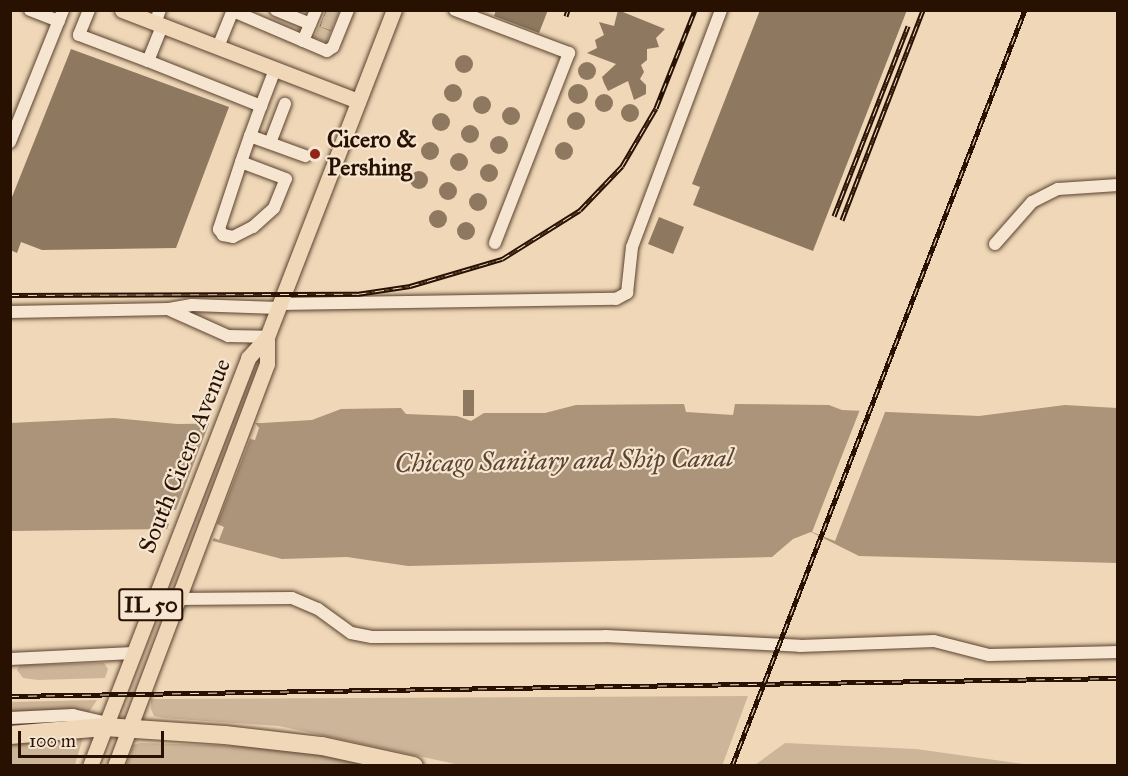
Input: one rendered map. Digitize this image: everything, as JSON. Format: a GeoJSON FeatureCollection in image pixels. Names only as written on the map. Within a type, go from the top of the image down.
{"type":"FeatureCollection","features":[{"type":"Feature","properties":{"kind":"highway"},"geometry":{"type":"LineString","coordinates":[[10,735],[106,725],[129,729],[264,738],[414,765]]}},
{"type":"Feature","properties":{"kind":"main road"},"geometry":{"type":"LineString","coordinates":[[122,10],[159,20],[218,47],[358,101]]}},
{"type":"Feature","properties":{"kind":"main road","name":"South Cicero Avenue"},"geometry":{"type":"LineString","coordinates":[[90,765],[226,411],[248,358],[267,337],[394,10]]}},
{"type":"Feature","properties":{"kind":"main road","name":"South Cicero Avenue"},"geometry":{"type":"LineString","coordinates":[[115,765],[197,540],[267,364],[267,337]]}},
{"type":"Feature","properties":{"kind":"lane"},"geometry":{"type":"LineString","coordinates":[[10,142],[61,16],[30,10]]}},
{"type":"Feature","properties":{"kind":"lane"},"geometry":{"type":"LineString","coordinates":[[89,10],[79,35],[261,106]]}},
{"type":"Feature","properties":{"kind":"lane"},"geometry":{"type":"LineString","coordinates":[[276,10],[327,24]]}},
{"type":"Feature","properties":{"kind":"lane"},"geometry":{"type":"LineString","coordinates":[[455,10],[569,53],[495,243]]}},
{"type":"Feature","properties":{"kind":"lane"},"geometry":{"type":"LineString","coordinates":[[10,312],[169,309],[192,305],[279,306],[616,299],[627,293],[632,247],[721,10]]}},
{"type":"Feature","properties":{"kind":"lane"},"geometry":{"type":"LineString","coordinates":[[218,47],[233,11],[253,15],[327,51],[327,24]]}},
{"type":"Feature","properties":{"kind":"lane"},"geometry":{"type":"LineString","coordinates":[[148,61],[159,20]]}},
{"type":"Feature","properties":{"kind":"lane"},"geometry":{"type":"LineString","coordinates":[[303,41],[327,24]]}},
{"type":"Feature","properties":{"kind":"lane"},"geometry":{"type":"LineString","coordinates":[[241,162],[286,179],[274,208],[253,226],[232,237],[223,235],[219,229],[241,162],[274,69]]}},
{"type":"Feature","properties":{"kind":"lane"},"geometry":{"type":"LineString","coordinates":[[270,143],[285,104]]}},
{"type":"Feature","properties":{"kind":"lane"},"geometry":{"type":"LineString","coordinates":[[250,136],[305,156]]}},
{"type":"Feature","properties":{"kind":"lane"},"geometry":{"type":"LineString","coordinates":[[995,244],[1032,202],[1058,189],[1118,185]]}},
{"type":"Feature","properties":{"kind":"lane"},"geometry":{"type":"LineString","coordinates":[[169,309],[228,336],[267,337]]}},
{"type":"Feature","properties":{"kind":"lane"},"geometry":{"type":"LineString","coordinates":[[176,599],[292,598],[318,609],[351,633],[372,637],[605,636],[800,646],[934,641],[989,655],[1118,652]]}},
{"type":"Feature","properties":{"kind":"lane"},"geometry":{"type":"LineString","coordinates":[[10,659],[133,653]]}},
{"type":"Feature","properties":{"kind":"lane"},"geometry":{"type":"LineString","coordinates":[[10,718],[73,715],[106,725]]}},
{"type":"Feature","properties":{"kind":"shaded area"},"geometry":{"type":"Polygon","coordinates":[[[104,663],[108,669],[105,678],[38,680],[23,678],[17,670],[20,665],[104,663]]]}},
{"type":"Feature","properties":{"kind":"shaded area"},"geometry":{"type":"Polygon","coordinates":[[[748,696],[722,766],[460,765],[279,726],[164,718],[154,716],[151,709],[151,699],[748,696]]]}},
{"type":"Feature","properties":{"kind":"shaded area"},"geometry":{"type":"Polygon","coordinates":[[[97,700],[85,718],[11,726],[10,702],[97,700]]]}},
{"type":"Feature","properties":{"kind":"shaded area"},"geometry":{"type":"Polygon","coordinates":[[[84,734],[75,765],[11,766],[11,741],[84,734]]]}},
{"type":"Feature","properties":{"kind":"shaded area"},"geometry":{"type":"Polygon","coordinates":[[[140,743],[280,747],[383,766],[126,766],[133,745],[140,743]]]}},
{"type":"Feature","properties":{"kind":"shaded area"},"geometry":{"type":"Polygon","coordinates":[[[785,743],[916,749],[1031,765],[755,765],[785,743]]]}},
{"type":"Feature","properties":{"kind":"water","name":"Chicago Sanitary and Ship Canal"},"geometry":{"type":"Polygon","coordinates":[[[684,404],[686,412],[733,415],[735,404],[829,405],[842,410],[979,416],[1065,405],[1117,408],[1117,563],[859,556],[811,532],[793,539],[772,557],[408,566],[347,557],[282,559],[167,529],[11,531],[10,423],[114,418],[177,424],[262,423],[312,420],[341,409],[401,408],[406,414],[457,416],[471,421],[484,413],[545,413],[576,405],[684,404]]]}},
{"type":"Feature","properties":{"kind":"pier"},"geometry":{"type":"Polygon","coordinates":[[[861,407],[887,407],[835,541],[812,532],[861,407]]]}},
{"type":"Feature","properties":{"kind":"pier"},"geometry":{"type":"Polygon","coordinates":[[[253,420],[259,428],[255,440],[250,439],[217,524],[224,527],[219,540],[214,538],[211,543],[167,529],[169,524],[166,522],[171,509],[176,510],[210,421],[253,420]]]}},
{"type":"Feature","properties":{"kind":"building"},"geometry":{"type":"Polygon","coordinates":[[[326,10],[339,10],[326,42],[315,37],[326,10]]]}},
{"type":"Feature","properties":{"kind":"building"},"geometry":{"type":"Polygon","coordinates":[[[496,10],[548,10],[539,33],[494,16],[496,10]]]}},
{"type":"Feature","properties":{"kind":"building"},"geometry":{"type":"Polygon","coordinates":[[[618,10],[665,29],[656,38],[659,47],[647,49],[647,60],[641,65],[644,72],[640,79],[646,85],[646,94],[634,100],[628,81],[608,91],[604,83],[602,77],[616,64],[587,53],[597,48],[595,40],[604,35],[599,22],[614,26],[618,10]]]}},
{"type":"Feature","properties":{"kind":"building"},"geometry":{"type":"Polygon","coordinates":[[[760,10],[907,10],[813,251],[693,205],[700,187],[692,184],[760,10]]]}},
{"type":"Feature","properties":{"kind":"building"},"geometry":{"type":"Polygon","coordinates":[[[71,49],[229,107],[176,248],[42,250],[21,242],[17,253],[10,250],[10,202],[71,49]]]}},
{"type":"Feature","properties":{"kind":"building"},"geometry":{"type":"Polygon","coordinates":[[[464,55],[470,58],[473,64],[470,70],[464,73],[458,70],[455,64],[458,58],[464,55]]]}},
{"type":"Feature","properties":{"kind":"building"},"geometry":{"type":"Polygon","coordinates":[[[583,62],[591,62],[596,67],[594,78],[583,80],[578,75],[578,67],[583,62]]]}},
{"type":"Feature","properties":{"kind":"building"},"geometry":{"type":"Polygon","coordinates":[[[453,84],[459,87],[462,93],[459,99],[453,102],[447,99],[444,93],[447,87],[453,84]]]}},
{"type":"Feature","properties":{"kind":"building"},"geometry":{"type":"Polygon","coordinates":[[[578,84],[585,87],[588,94],[585,101],[578,104],[571,101],[568,94],[571,87],[578,84]]]}},
{"type":"Feature","properties":{"kind":"building"},"geometry":{"type":"Polygon","coordinates":[[[600,94],[608,94],[613,99],[611,110],[600,112],[595,107],[595,99],[600,94]]]}},
{"type":"Feature","properties":{"kind":"building"},"geometry":{"type":"Polygon","coordinates":[[[482,96],[488,99],[491,105],[488,111],[482,114],[476,111],[473,105],[476,99],[482,96]]]}},
{"type":"Feature","properties":{"kind":"building"},"geometry":{"type":"Polygon","coordinates":[[[626,104],[634,104],[639,109],[637,120],[626,122],[621,117],[621,109],[626,104]]]}},
{"type":"Feature","properties":{"kind":"building"},"geometry":{"type":"Polygon","coordinates":[[[511,107],[517,110],[520,116],[517,122],[511,125],[505,122],[502,116],[505,110],[511,107]]]}},
{"type":"Feature","properties":{"kind":"building"},"geometry":{"type":"Polygon","coordinates":[[[576,112],[582,115],[585,121],[582,127],[576,130],[570,127],[567,121],[570,115],[576,112]]]}},
{"type":"Feature","properties":{"kind":"building"},"geometry":{"type":"Polygon","coordinates":[[[441,113],[447,116],[450,122],[447,128],[441,131],[435,128],[432,122],[435,116],[441,113]]]}},
{"type":"Feature","properties":{"kind":"building"},"geometry":{"type":"Polygon","coordinates":[[[470,125],[476,128],[479,134],[476,140],[470,143],[464,140],[461,134],[464,128],[470,125]]]}},
{"type":"Feature","properties":{"kind":"building"},"geometry":{"type":"Polygon","coordinates":[[[499,136],[505,139],[508,145],[505,151],[499,154],[493,151],[490,145],[493,139],[499,136]]]}},
{"type":"Feature","properties":{"kind":"building"},"geometry":{"type":"Polygon","coordinates":[[[430,142],[436,145],[439,151],[436,157],[430,160],[424,157],[421,151],[424,145],[430,142]]]}},
{"type":"Feature","properties":{"kind":"building"},"geometry":{"type":"Polygon","coordinates":[[[564,142],[570,145],[573,151],[570,157],[564,160],[558,157],[555,151],[558,145],[564,142]]]}},
{"type":"Feature","properties":{"kind":"building"},"geometry":{"type":"Polygon","coordinates":[[[459,153],[465,156],[468,162],[465,168],[459,171],[453,168],[450,162],[453,156],[459,153]]]}},
{"type":"Feature","properties":{"kind":"building"},"geometry":{"type":"Polygon","coordinates":[[[489,164],[495,167],[498,173],[495,179],[489,182],[483,179],[480,173],[483,167],[489,164]]]}},
{"type":"Feature","properties":{"kind":"building"},"geometry":{"type":"Polygon","coordinates":[[[419,171],[425,174],[428,180],[425,186],[419,189],[413,186],[410,180],[413,174],[419,171]]]}},
{"type":"Feature","properties":{"kind":"building"},"geometry":{"type":"Polygon","coordinates":[[[448,182],[454,185],[457,191],[454,197],[448,200],[442,197],[439,191],[442,185],[448,182]]]}},
{"type":"Feature","properties":{"kind":"building"},"geometry":{"type":"Polygon","coordinates":[[[478,193],[484,196],[487,202],[484,208],[478,211],[472,208],[469,202],[472,196],[478,193]]]}},
{"type":"Feature","properties":{"kind":"building"},"geometry":{"type":"Polygon","coordinates":[[[438,210],[444,213],[447,219],[444,225],[438,228],[432,225],[429,219],[432,213],[438,210]]]}},
{"type":"Feature","properties":{"kind":"building"},"geometry":{"type":"Polygon","coordinates":[[[659,217],[684,227],[673,254],[648,244],[659,217]]]}},
{"type":"Feature","properties":{"kind":"building"},"geometry":{"type":"Polygon","coordinates":[[[466,222],[472,225],[475,231],[472,237],[466,240],[460,237],[457,231],[460,225],[466,222]]]}},
{"type":"Feature","properties":{"kind":"building"},"geometry":{"type":"Polygon","coordinates":[[[463,390],[474,390],[474,416],[463,416],[463,390]]]}},
{"type":"Feature","properties":{"kind":"tunnel"},"geometry":{"type":"LineString","coordinates":[[327,10],[338,15]]}},
{"type":"Feature","properties":{"kind":"tunnel"},"geometry":{"type":"LineString","coordinates":[[322,21],[334,25]]}},
{"type":"Feature","properties":{"kind":"tunnel"},"geometry":{"type":"LineString","coordinates":[[317,32],[329,37]]}},
{"type":"Feature","properties":{"kind":"railway"},"geometry":{"type":"LineString","coordinates":[[566,16],[568,10]]}},
{"type":"Feature","properties":{"kind":"railway"},"geometry":{"type":"LineString","coordinates":[[10,295],[357,294],[410,286],[502,259],[580,210],[622,166],[656,108],[695,10]]}},
{"type":"Feature","properties":{"kind":"railway"},"geometry":{"type":"LineString","coordinates":[[842,220],[923,10]]}},
{"type":"Feature","properties":{"kind":"railway"},"geometry":{"type":"LineString","coordinates":[[732,766],[1025,10]]}},
{"type":"Feature","properties":{"kind":"railway"},"geometry":{"type":"LineString","coordinates":[[834,216],[908,26]]}},
{"type":"Feature","properties":{"kind":"railway"},"geometry":{"type":"LineString","coordinates":[[10,696],[1118,678]]}},
{"type":"Feature","properties":{"kind":"place","name":"Cicero & Pershing"},"geometry":{"type":"Point","coordinates":[315,154]}}]}
